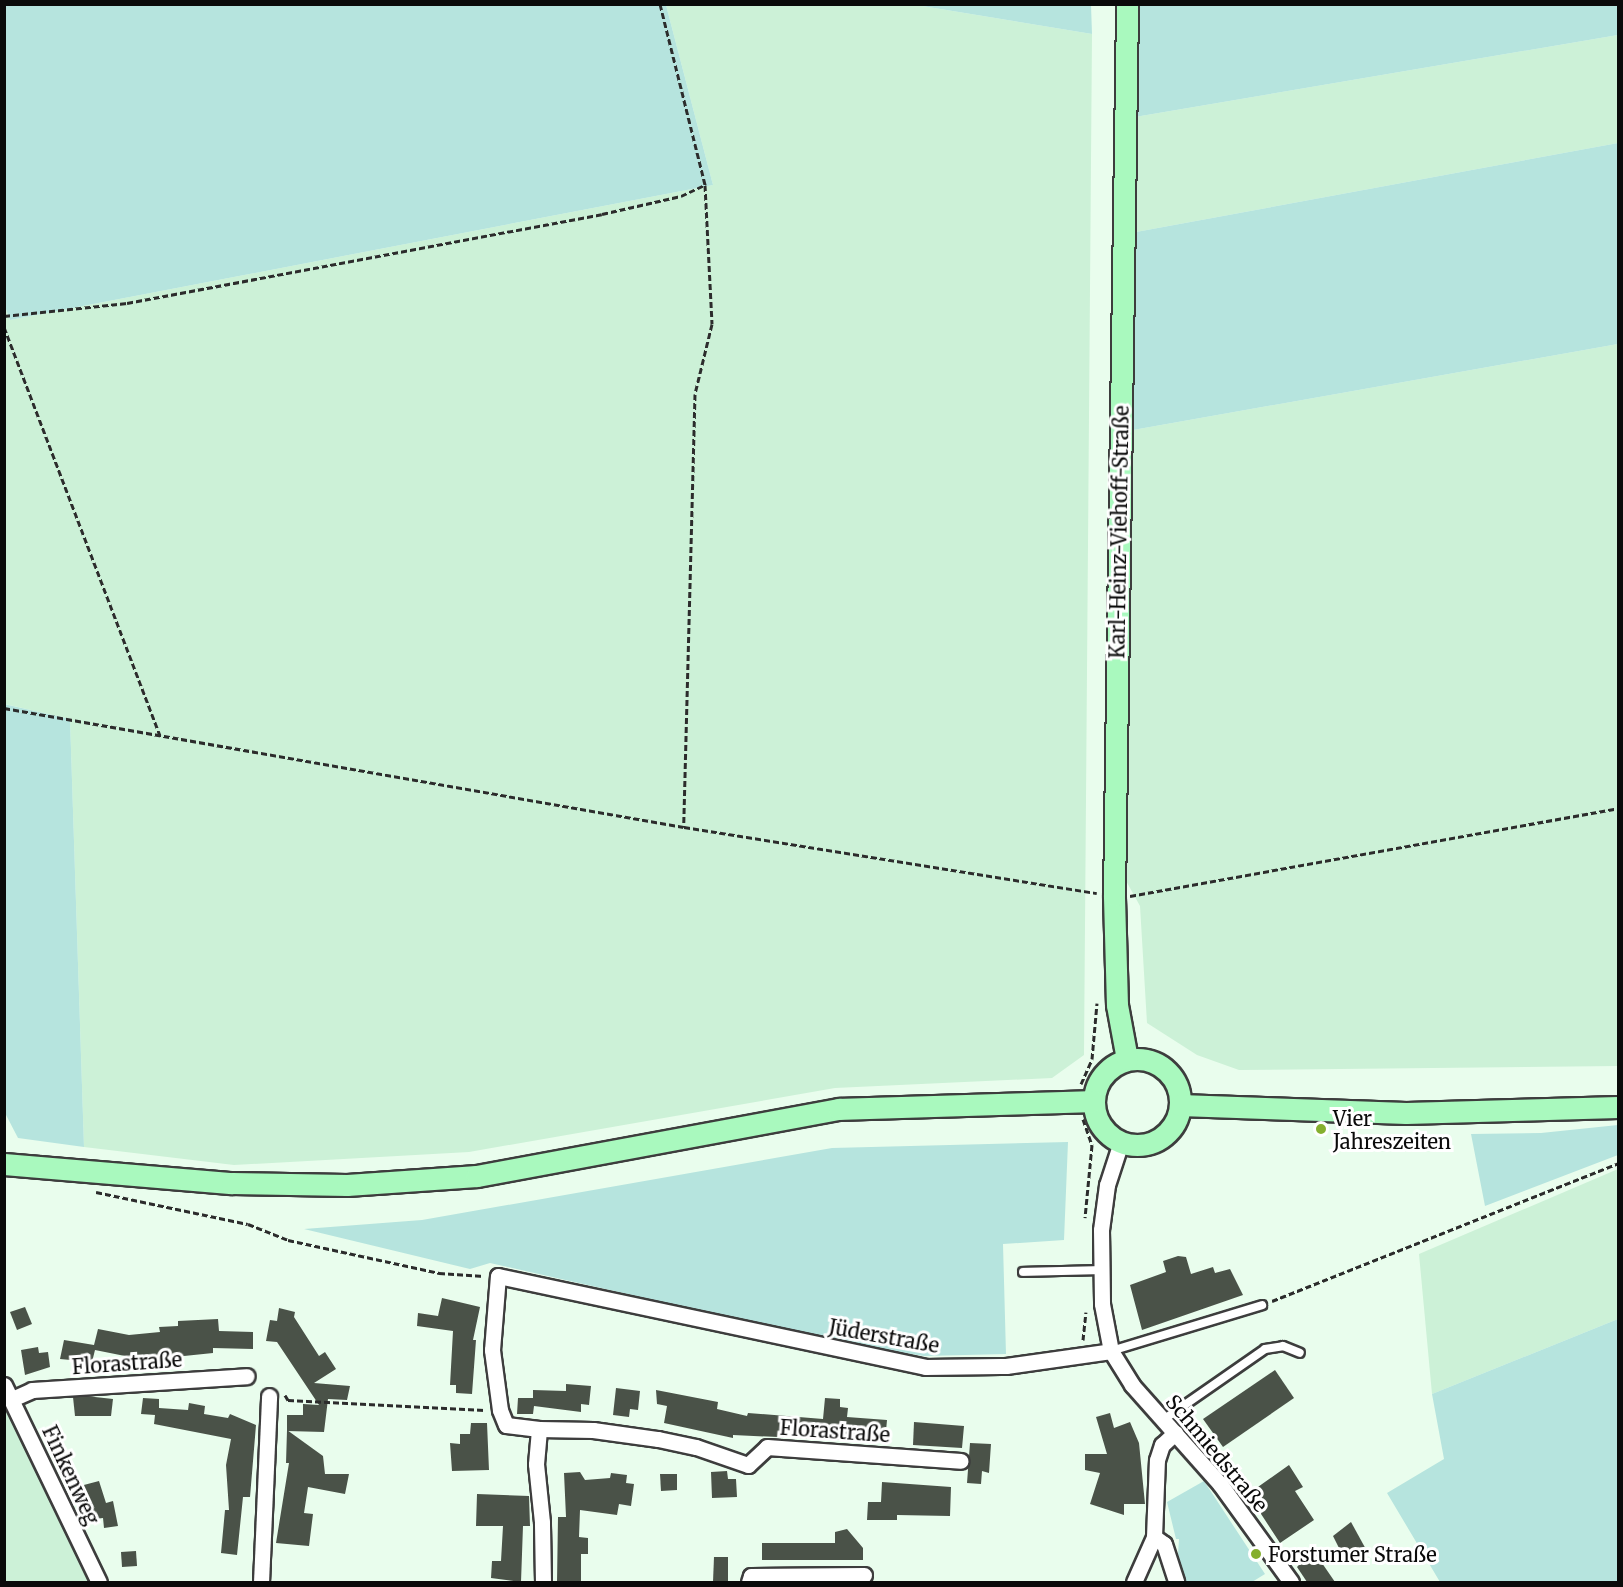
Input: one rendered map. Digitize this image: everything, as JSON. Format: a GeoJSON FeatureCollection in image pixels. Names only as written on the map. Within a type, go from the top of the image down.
{"type":"FeatureCollection","features":[{"type":"Feature","properties":{"kind":"main road","name":"Karl-Heinz-Viehoff-Straße"},"geometry":{"type":"LineString","coordinates":[[1127,4],[1114,895],[1117,1005],[1127,1059]]}},
{"type":"Feature","properties":{"kind":"main road"},"geometry":{"type":"LineString","coordinates":[[1127,1059],[1147,1060],[1165,1068],[1176,1085],[1180,1105],[1177,1118],[1160,1138],[1141,1144],[1121,1142],[1101,1126],[1093,1101],[1103,1074],[1127,1059]]}},
{"type":"Feature","properties":{"kind":"main road"},"geometry":{"type":"LineString","coordinates":[[4,1164],[232,1183],[348,1185],[477,1176],[839,1109],[1093,1101]]}},
{"type":"Feature","properties":{"kind":"main road"},"geometry":{"type":"LineString","coordinates":[[1180,1105],[1406,1113],[1618,1107]]}},
{"type":"Feature","properties":{"kind":"street"},"geometry":{"type":"LineString","coordinates":[[1111,1351],[1100,1270],[1107,1185],[1121,1142]]}},
{"type":"Feature","properties":{"kind":"street"},"geometry":{"type":"LineString","coordinates":[[498,1276],[492,1350],[500,1410],[506,1425],[539,1429],[536,1464],[542,1522],[543,1582]]}},
{"type":"Feature","properties":{"kind":"street","name":"Jüderstraße"},"geometry":{"type":"LineString","coordinates":[[498,1276],[925,1367],[1006,1366],[1111,1351]]}},
{"type":"Feature","properties":{"kind":"street","name":"Schmiedstraße"},"geometry":{"type":"LineString","coordinates":[[1111,1351],[1132,1385],[1238,1507],[1291,1582]]}},
{"type":"Feature","properties":{"kind":"street","name":"Florastraße"},"geometry":{"type":"LineString","coordinates":[[8,1392],[247,1376]]}},
{"type":"Feature","properties":{"kind":"street","name":"Finkenweg"},"geometry":{"type":"LineString","coordinates":[[8,1392],[99,1582]]}},
{"type":"Feature","properties":{"kind":"street"},"geometry":{"type":"LineString","coordinates":[[261,1582],[277,1394]]}},
{"type":"Feature","properties":{"kind":"street","name":"Florastraße"},"geometry":{"type":"LineString","coordinates":[[539,1429],[593,1430],[658,1439],[696,1446],[748,1465],[768,1447],[960,1461]]}},
{"type":"Feature","properties":{"kind":"street"},"geometry":{"type":"LineString","coordinates":[[1134,1582],[1154,1537],[1157,1460],[1162,1445],[1175,1433]]}},
{"type":"Feature","properties":{"kind":"street"},"geometry":{"type":"LineString","coordinates":[[1154,1537],[1164,1544],[1176,1582]]}},
{"type":"Feature","properties":{"kind":"street"},"geometry":{"type":"LineString","coordinates":[[749,1582],[751,1575],[864,1575]]}},
{"type":"Feature","properties":{"kind":"lane"},"geometry":{"type":"LineString","coordinates":[[1023,1272],[1100,1270]]}},
{"type":"Feature","properties":{"kind":"lane","name":"Jüderstraße"},"geometry":{"type":"LineString","coordinates":[[1111,1351],[1262,1305]]}},
{"type":"Feature","properties":{"kind":"lane"},"geometry":{"type":"LineString","coordinates":[[1163,1419],[1265,1349],[1283,1346],[1300,1353]]}},
{"type":"Feature","properties":{"kind":"path"},"geometry":{"type":"LineString","coordinates":[[660,4],[705,185],[712,324],[695,394],[684,827]]}},
{"type":"Feature","properties":{"kind":"path"},"geometry":{"type":"LineString","coordinates":[[4,316],[127,303],[602,214],[681,196],[705,185]]}},
{"type":"Feature","properties":{"kind":"path"},"geometry":{"type":"LineString","coordinates":[[4,327],[160,735]]}},
{"type":"Feature","properties":{"kind":"path"},"geometry":{"type":"LineString","coordinates":[[4,708],[684,827],[1114,895],[1139,897],[1618,808]]}},
{"type":"Feature","properties":{"kind":"path"},"geometry":{"type":"LineString","coordinates":[[1087,1130],[1092,1145]]}},
{"type":"Feature","properties":{"kind":"path"},"geometry":{"type":"LineString","coordinates":[[1262,1305],[1618,1163]]}},
{"type":"Feature","properties":{"kind":"path"},"geometry":{"type":"LineString","coordinates":[[84,1190],[248,1224],[288,1240],[439,1273],[498,1276]]}},
{"type":"Feature","properties":{"kind":"path"},"geometry":{"type":"LineString","coordinates":[[277,1394],[288,1400],[500,1410]]}},
{"type":"Feature","properties":{"kind":"green space"},"geometry":{"type":"Polygon","coordinates":[[[666,5],[916,5],[1092,34],[1084,1055],[1052,1078],[835,1088],[469,1152],[234,1165],[84,1147],[70,719],[5,704],[4,304],[10,320],[713,185],[666,5]]]}},
{"type":"Feature","properties":{"kind":"green space"},"geometry":{"type":"Polygon","coordinates":[[[1618,35],[1618,143],[1136,232],[1135,117],[1618,35]]]}},
{"type":"Feature","properties":{"kind":"green space"},"geometry":{"type":"Polygon","coordinates":[[[1618,344],[1618,1066],[1239,1070],[1197,1055],[1147,1023],[1140,906],[1125,879],[1133,430],[1618,344]]]}},
{"type":"Feature","properties":{"kind":"green space"},"geometry":{"type":"Polygon","coordinates":[[[1618,1169],[1618,1319],[1432,1394],[1419,1254],[1618,1169]]]}},
{"type":"Feature","properties":{"kind":"green space"},"geometry":{"type":"Polygon","coordinates":[[[4,1400],[92,1582],[5,1582],[4,1400]]]}},
{"type":"Feature","properties":{"kind":"shaded area"},"geometry":{"type":"Polygon","coordinates":[[[5,4],[666,5],[713,185],[10,320],[4,304],[5,4]]]}},
{"type":"Feature","properties":{"kind":"shaded area"},"geometry":{"type":"Polygon","coordinates":[[[916,5],[1091,5],[1092,34],[916,5]]]}},
{"type":"Feature","properties":{"kind":"shaded area"},"geometry":{"type":"Polygon","coordinates":[[[1133,5],[1618,5],[1618,35],[1135,117],[1133,5]]]}},
{"type":"Feature","properties":{"kind":"shaded area"},"geometry":{"type":"Polygon","coordinates":[[[1618,143],[1618,344],[1133,430],[1136,232],[1618,143]]]}},
{"type":"Feature","properties":{"kind":"shaded area"},"geometry":{"type":"Polygon","coordinates":[[[4,704],[70,719],[84,1147],[18,1138],[5,1113],[4,704]]]}},
{"type":"Feature","properties":{"kind":"shaded area"},"geometry":{"type":"Polygon","coordinates":[[[1618,1125],[1618,1155],[1485,1206],[1471,1134],[1541,1133],[1618,1125]]]}},
{"type":"Feature","properties":{"kind":"shaded area"},"geometry":{"type":"Polygon","coordinates":[[[1068,1142],[1064,1240],[1003,1244],[1006,1354],[924,1356],[863,1347],[490,1263],[470,1269],[304,1229],[422,1220],[832,1148],[1068,1142]]]}},
{"type":"Feature","properties":{"kind":"shaded area"},"geometry":{"type":"Polygon","coordinates":[[[1618,1319],[1618,1582],[1440,1582],[1387,1493],[1444,1459],[1432,1394],[1618,1319]]]}},
{"type":"Feature","properties":{"kind":"shaded area"},"geometry":{"type":"Polygon","coordinates":[[[1204,1481],[1265,1574],[1252,1582],[1185,1582],[1178,1555],[1179,1539],[1176,1539],[1167,1502],[1204,1481]]]}},
{"type":"Feature","properties":{"kind":"building"},"geometry":{"type":"Polygon","coordinates":[[[1178,1256],[1186,1257],[1191,1274],[1213,1267],[1215,1273],[1230,1269],[1243,1295],[1142,1330],[1130,1285],[1166,1272],[1163,1261],[1178,1256]]]}},
{"type":"Feature","properties":{"kind":"building"},"geometry":{"type":"Polygon","coordinates":[[[442,1298],[480,1307],[473,1340],[476,1340],[472,1394],[456,1393],[456,1385],[450,1385],[453,1331],[417,1326],[418,1313],[438,1316],[442,1298]]]}},
{"type":"Feature","properties":{"kind":"building"},"geometry":{"type":"Polygon","coordinates":[[[25,1307],[32,1324],[17,1330],[10,1312],[25,1307]]]}},
{"type":"Feature","properties":{"kind":"building"},"geometry":{"type":"Polygon","coordinates":[[[279,1308],[295,1312],[294,1317],[319,1356],[325,1352],[336,1369],[314,1383],[350,1386],[347,1400],[328,1399],[324,1432],[287,1431],[287,1415],[303,1415],[303,1404],[319,1405],[277,1342],[266,1341],[270,1320],[277,1321],[279,1308]]]}},
{"type":"Feature","properties":{"kind":"building"},"geometry":{"type":"Polygon","coordinates":[[[218,1319],[219,1331],[253,1332],[253,1349],[213,1348],[213,1353],[126,1362],[125,1356],[95,1350],[92,1362],[60,1359],[64,1340],[94,1345],[98,1329],[129,1335],[160,1332],[159,1327],[178,1326],[178,1321],[218,1319]]]}},
{"type":"Feature","properties":{"kind":"building"},"geometry":{"type":"Polygon","coordinates":[[[38,1347],[39,1353],[48,1352],[50,1367],[25,1375],[21,1350],[38,1347]]]}},
{"type":"Feature","properties":{"kind":"building"},"geometry":{"type":"Polygon","coordinates":[[[1275,1370],[1294,1398],[1223,1447],[1203,1419],[1275,1370]]]}},
{"type":"Feature","properties":{"kind":"building"},"geometry":{"type":"Polygon","coordinates":[[[566,1384],[591,1386],[589,1405],[581,1404],[581,1412],[534,1406],[533,1414],[517,1414],[518,1398],[533,1398],[533,1390],[566,1391],[566,1384]]]}},
{"type":"Feature","properties":{"kind":"building"},"geometry":{"type":"Polygon","coordinates":[[[616,1388],[640,1391],[638,1410],[630,1409],[629,1417],[613,1415],[616,1388]]]}},
{"type":"Feature","properties":{"kind":"building"},"geometry":{"type":"Polygon","coordinates":[[[656,1390],[718,1402],[717,1409],[747,1416],[748,1413],[823,1419],[825,1398],[840,1399],[840,1407],[848,1408],[847,1417],[887,1420],[885,1442],[733,1435],[733,1438],[664,1423],[667,1406],[657,1404],[656,1390]]]}},
{"type":"Feature","properties":{"kind":"building"},"geometry":{"type":"Polygon","coordinates":[[[73,1397],[113,1399],[111,1416],[75,1416],[73,1397]]]}},
{"type":"Feature","properties":{"kind":"building"},"geometry":{"type":"Polygon","coordinates":[[[143,1398],[159,1399],[159,1408],[188,1410],[189,1403],[205,1406],[204,1414],[228,1418],[230,1414],[256,1425],[250,1497],[243,1497],[237,1555],[221,1553],[225,1510],[229,1510],[226,1465],[231,1439],[154,1424],[155,1415],[141,1414],[143,1398]]]}},
{"type":"Feature","properties":{"kind":"building"},"geometry":{"type":"Polygon","coordinates":[[[1110,1413],[1114,1428],[1130,1422],[1139,1443],[1145,1504],[1124,1504],[1124,1515],[1090,1504],[1100,1473],[1085,1470],[1085,1454],[1107,1454],[1096,1417],[1110,1413]]]}},
{"type":"Feature","properties":{"kind":"building"},"geometry":{"type":"Polygon","coordinates":[[[914,1422],[964,1426],[962,1448],[913,1445],[914,1422]]]}},
{"type":"Feature","properties":{"kind":"building"},"geometry":{"type":"Polygon","coordinates":[[[471,1423],[487,1423],[489,1470],[452,1471],[450,1443],[460,1444],[460,1434],[470,1434],[471,1423]]]}},
{"type":"Feature","properties":{"kind":"building"},"geometry":{"type":"Polygon","coordinates":[[[287,1430],[323,1456],[325,1474],[349,1474],[345,1494],[308,1487],[304,1513],[313,1514],[309,1546],[276,1543],[289,1463],[286,1463],[287,1430]]]}},
{"type":"Feature","properties":{"kind":"building"},"geometry":{"type":"Polygon","coordinates":[[[970,1443],[991,1444],[989,1473],[982,1471],[981,1484],[967,1483],[970,1443]]]}},
{"type":"Feature","properties":{"kind":"building"},"geometry":{"type":"Polygon","coordinates":[[[1289,1465],[1303,1487],[1295,1491],[1314,1520],[1280,1543],[1248,1494],[1289,1465]]]}},
{"type":"Feature","properties":{"kind":"building"},"geometry":{"type":"Polygon","coordinates":[[[727,1471],[728,1479],[736,1479],[737,1497],[712,1498],[711,1472],[727,1471]]]}},
{"type":"Feature","properties":{"kind":"building"},"geometry":{"type":"Polygon","coordinates":[[[580,1472],[585,1480],[610,1478],[611,1473],[627,1475],[626,1483],[634,1484],[631,1506],[619,1504],[617,1515],[580,1510],[579,1537],[588,1538],[588,1554],[581,1554],[581,1582],[557,1582],[558,1517],[566,1517],[564,1473],[580,1472]]]}},
{"type":"Feature","properties":{"kind":"building"},"geometry":{"type":"Polygon","coordinates":[[[660,1474],[677,1474],[677,1490],[661,1491],[660,1474]]]}},
{"type":"Feature","properties":{"kind":"building"},"geometry":{"type":"Polygon","coordinates":[[[99,1481],[106,1503],[113,1501],[118,1526],[104,1528],[103,1518],[95,1519],[92,1507],[86,1508],[80,1486],[99,1481]]]}},
{"type":"Feature","properties":{"kind":"building"},"geometry":{"type":"Polygon","coordinates":[[[882,1482],[951,1487],[950,1516],[897,1515],[897,1520],[867,1520],[868,1502],[881,1502],[882,1482]]]}},
{"type":"Feature","properties":{"kind":"building"},"geometry":{"type":"Polygon","coordinates":[[[477,1494],[529,1496],[530,1526],[523,1526],[521,1582],[491,1578],[492,1561],[501,1561],[503,1526],[476,1526],[477,1494]]]}},
{"type":"Feature","properties":{"kind":"building"},"geometry":{"type":"Polygon","coordinates":[[[1351,1522],[1368,1553],[1347,1564],[1333,1536],[1351,1522]]]}},
{"type":"Feature","properties":{"kind":"building"},"geometry":{"type":"Polygon","coordinates":[[[847,1529],[863,1548],[863,1560],[762,1560],[762,1543],[835,1543],[835,1532],[847,1529]]]}},
{"type":"Feature","properties":{"kind":"building"},"geometry":{"type":"Polygon","coordinates":[[[1313,1550],[1335,1582],[1307,1582],[1297,1567],[1313,1550]]]}},
{"type":"Feature","properties":{"kind":"building"},"geometry":{"type":"Polygon","coordinates":[[[136,1551],[137,1566],[122,1567],[121,1552],[136,1551]]]}},
{"type":"Feature","properties":{"kind":"building"},"geometry":{"type":"Polygon","coordinates":[[[714,1557],[728,1557],[728,1582],[713,1582],[714,1557]]]}},
{"type":"Feature","properties":{"kind":"place","name":"Vier Jahreszeiten"},"geometry":{"type":"Point","coordinates":[1321,1129]}},
{"type":"Feature","properties":{"kind":"place","name":"Forstumer Straße"},"geometry":{"type":"Point","coordinates":[1256,1554]}}]}
